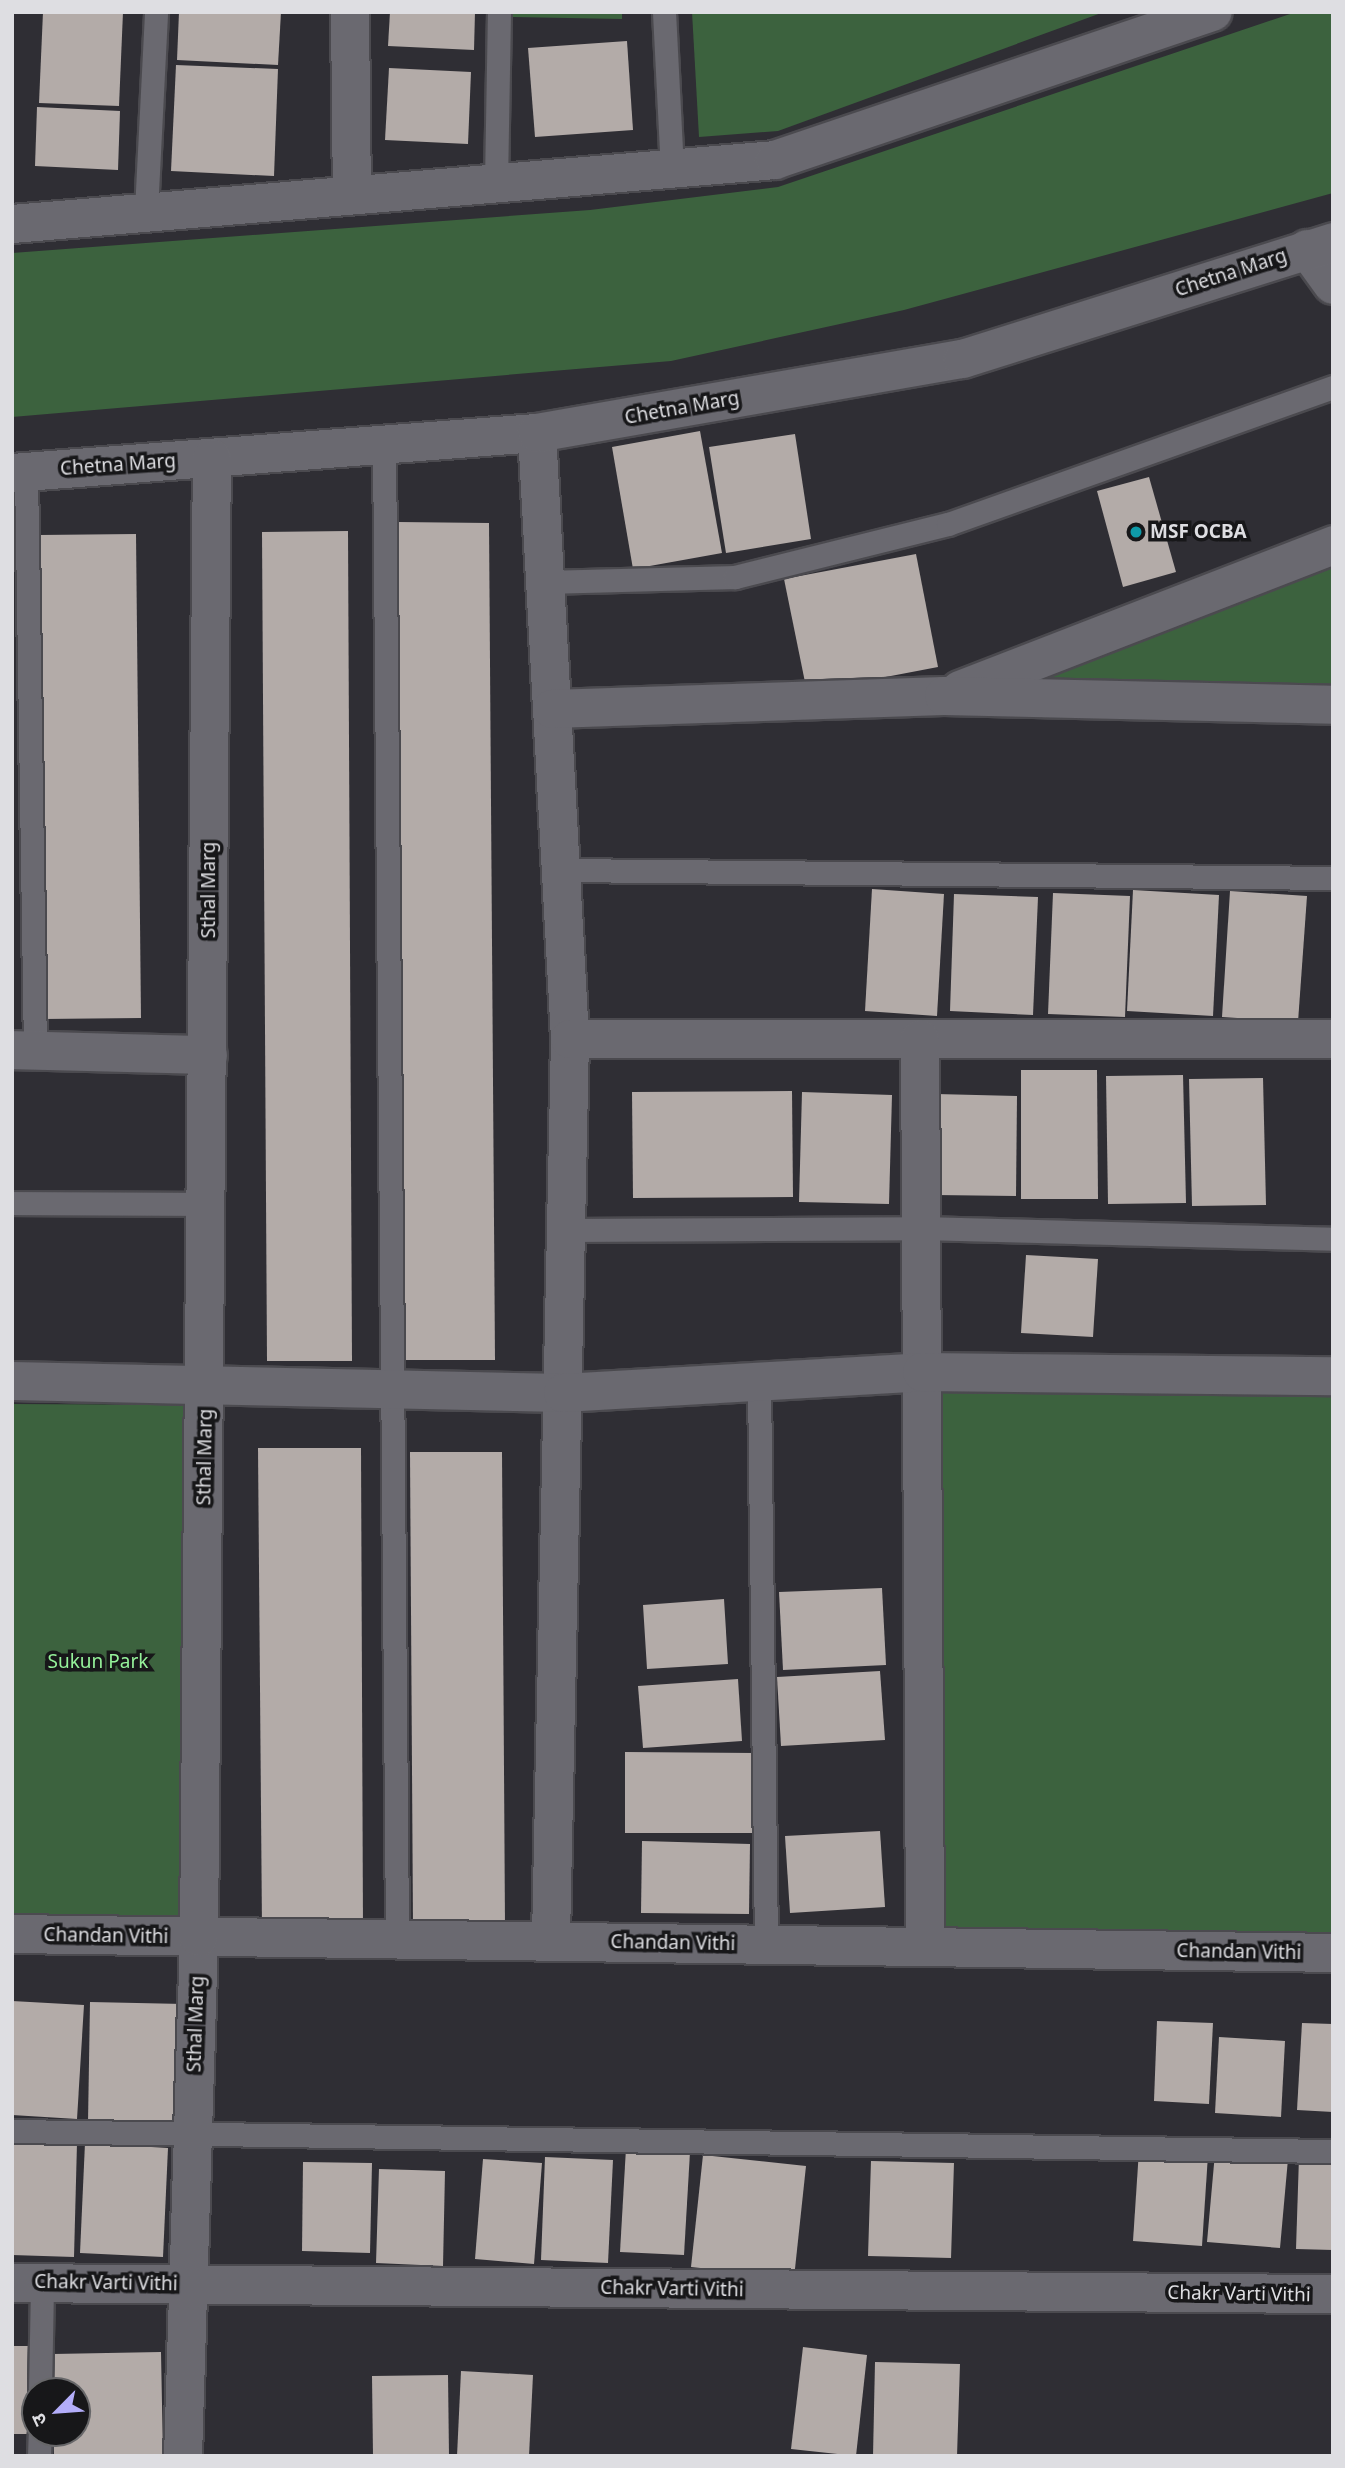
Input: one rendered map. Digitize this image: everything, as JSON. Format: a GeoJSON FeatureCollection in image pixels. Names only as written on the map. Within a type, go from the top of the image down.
{"type":"FeatureCollection","features":[{"type":"Feature","properties":{"kind":"street"},"geometry":{"type":"LineString","coordinates":[[350,12],[352,195]]}},
{"type":"Feature","properties":{"kind":"street"},"geometry":{"type":"LineString","coordinates":[[12,224],[775,160],[1213,12]]}},
{"type":"Feature","properties":{"kind":"street"},"geometry":{"type":"LineString","coordinates":[[1320,246],[1333,285]]}},
{"type":"Feature","properties":{"kind":"street","name":"Chetna Marg"},"geometry":{"type":"LineString","coordinates":[[19,472],[537,433],[963,359],[1320,246]]}},
{"type":"Feature","properties":{"kind":"street"},"geometry":{"type":"LineString","coordinates":[[537,433],[570,1039],[551,1942]]}},
{"type":"Feature","properties":{"kind":"street","name":"Sthal Marg"},"geometry":{"type":"LineString","coordinates":[[183,2456],[199,1937],[206,1385],[212,457]]}},
{"type":"Feature","properties":{"kind":"street"},"geometry":{"type":"LineString","coordinates":[[944,696],[1333,545]]}},
{"type":"Feature","properties":{"kind":"street"},"geometry":{"type":"LineString","coordinates":[[552,709],[944,696],[1333,705]]}},
{"type":"Feature","properties":{"kind":"street"},"geometry":{"type":"LineString","coordinates":[[570,1039],[1333,1039]]}},
{"type":"Feature","properties":{"kind":"street"},"geometry":{"type":"LineString","coordinates":[[920,1039],[925,1947]]}},
{"type":"Feature","properties":{"kind":"street"},"geometry":{"type":"LineString","coordinates":[[24,1050],[208,1055]]}},
{"type":"Feature","properties":{"kind":"street"},"geometry":{"type":"LineString","coordinates":[[12,1381],[391,1387],[563,1393],[922,1372],[1333,1376]]}},
{"type":"Feature","properties":{"kind":"street","name":"Chandan Vithi"},"geometry":{"type":"LineString","coordinates":[[12,1934],[1333,1953]]}},
{"type":"Feature","properties":{"kind":"street","name":"Chakr Varti Vithi"},"geometry":{"type":"LineString","coordinates":[[27,2283],[1333,2294]]}},
{"type":"Feature","properties":{"kind":"lane"},"geometry":{"type":"LineString","coordinates":[[146,211],[156,12]]}},
{"type":"Feature","properties":{"kind":"lane"},"geometry":{"type":"LineString","coordinates":[[496,183],[499,12]]}},
{"type":"Feature","properties":{"kind":"lane"},"geometry":{"type":"LineString","coordinates":[[664,12],[672,169]]}},
{"type":"Feature","properties":{"kind":"lane"},"geometry":{"type":"LineString","coordinates":[[546,582],[735,577],[948,524],[1333,387]]}},
{"type":"Feature","properties":{"kind":"lane"},"geometry":{"type":"LineString","coordinates":[[384,443],[397,1940]]}},
{"type":"Feature","properties":{"kind":"lane"},"geometry":{"type":"LineString","coordinates":[[19,472],[24,1050]]}},
{"type":"Feature","properties":{"kind":"lane"},"geometry":{"type":"LineString","coordinates":[[561,870],[1333,878]]}},
{"type":"Feature","properties":{"kind":"lane"},"geometry":{"type":"LineString","coordinates":[[12,1203],[207,1204]]}},
{"type":"Feature","properties":{"kind":"lane"},"geometry":{"type":"LineString","coordinates":[[566,1230],[921,1228],[1333,1239]]}},
{"type":"Feature","properties":{"kind":"lane"},"geometry":{"type":"LineString","coordinates":[[759,1381],[766,1945]]}},
{"type":"Feature","properties":{"kind":"lane"},"geometry":{"type":"LineString","coordinates":[[12,2131],[192,2137],[1333,2151]]}},
{"type":"Feature","properties":{"kind":"lane"},"geometry":{"type":"LineString","coordinates":[[27,2283],[38,2377]]}},
{"type":"Feature","properties":{"kind":"green space"},"geometry":{"type":"Polygon","coordinates":[[[513,12],[622,12],[622,19],[513,17],[513,12]]]}},
{"type":"Feature","properties":{"kind":"green space"},"geometry":{"type":"Polygon","coordinates":[[[692,12],[1104,12],[778,131],[699,137],[692,12]]]}},
{"type":"Feature","properties":{"kind":"green space"},"geometry":{"type":"Polygon","coordinates":[[[1296,12],[1333,12],[1333,193],[904,310],[671,361],[12,417],[12,253],[590,210],[778,187],[1296,12]]]}},
{"type":"Feature","properties":{"kind":"green space"},"geometry":{"type":"Polygon","coordinates":[[[1333,545],[1333,705],[944,696],[1333,545]]]}},
{"type":"Feature","properties":{"kind":"green space"},"geometry":{"type":"Polygon","coordinates":[[[922,1372],[1333,1376],[1333,1953],[925,1947],[922,1372]]]}},
{"type":"Feature","properties":{"kind":"green space","name":"Sukun Park"},"geometry":{"type":"Polygon","coordinates":[[[12,1404],[184,1405],[182,1920],[12,1918],[12,1404]]]}},
{"type":"Feature","properties":{"kind":"building"},"geometry":{"type":"Polygon","coordinates":[[[43,12],[123,12],[119,106],[39,103],[43,12]]]}},
{"type":"Feature","properties":{"kind":"building"},"geometry":{"type":"Polygon","coordinates":[[[179,12],[281,12],[278,65],[177,60],[179,12]]]}},
{"type":"Feature","properties":{"kind":"building"},"geometry":{"type":"Polygon","coordinates":[[[390,12],[475,12],[474,50],[388,46],[390,12]]]}},
{"type":"Feature","properties":{"kind":"building"},"geometry":{"type":"Polygon","coordinates":[[[627,41],[633,130],[535,137],[528,48],[627,41]]]}},
{"type":"Feature","properties":{"kind":"building"},"geometry":{"type":"Polygon","coordinates":[[[176,65],[278,69],[274,176],[171,171],[176,65]]]}},
{"type":"Feature","properties":{"kind":"building"},"geometry":{"type":"Polygon","coordinates":[[[389,68],[471,72],[468,144],[385,140],[389,68]]]}},
{"type":"Feature","properties":{"kind":"building"},"geometry":{"type":"Polygon","coordinates":[[[37,107],[120,111],[118,170],[35,166],[37,107]]]}},
{"type":"Feature","properties":{"kind":"building"},"geometry":{"type":"Polygon","coordinates":[[[700,431],[722,553],[633,569],[612,447],[700,431]]]}},
{"type":"Feature","properties":{"kind":"building"},"geometry":{"type":"Polygon","coordinates":[[[795,434],[811,539],[726,553],[709,447],[795,434]]]}},
{"type":"Feature","properties":{"kind":"building","name":"MSF OCBA"},"geometry":{"type":"Polygon","coordinates":[[[1149,477],[1176,572],[1123,587],[1097,491],[1149,477]]]}},
{"type":"Feature","properties":{"kind":"building"},"geometry":{"type":"Polygon","coordinates":[[[398,522],[489,523],[495,1360],[403,1360],[398,522]]]}},
{"type":"Feature","properties":{"kind":"building"},"geometry":{"type":"Polygon","coordinates":[[[348,531],[352,1361],[267,1361],[262,532],[348,531]]]}},
{"type":"Feature","properties":{"kind":"building"},"geometry":{"type":"Polygon","coordinates":[[[136,534],[141,1018],[43,1019],[39,535],[136,534]]]}},
{"type":"Feature","properties":{"kind":"building"},"geometry":{"type":"Polygon","coordinates":[[[916,554],[938,667],[807,692],[784,579],[916,554]]]}},
{"type":"Feature","properties":{"kind":"building"},"geometry":{"type":"Polygon","coordinates":[[[872,889],[944,894],[937,1016],[865,1011],[872,889]]]}},
{"type":"Feature","properties":{"kind":"building"},"geometry":{"type":"Polygon","coordinates":[[[1133,890],[1219,895],[1213,1016],[1127,1011],[1133,890]]]}},
{"type":"Feature","properties":{"kind":"building"},"geometry":{"type":"Polygon","coordinates":[[[1230,891],[1307,896],[1298,1022],[1222,1017],[1230,891]]]}},
{"type":"Feature","properties":{"kind":"building"},"geometry":{"type":"Polygon","coordinates":[[[1053,893],[1130,896],[1125,1017],[1048,1014],[1053,893]]]}},
{"type":"Feature","properties":{"kind":"building"},"geometry":{"type":"Polygon","coordinates":[[[954,894],[1038,897],[1033,1015],[950,1011],[954,894]]]}},
{"type":"Feature","properties":{"kind":"building"},"geometry":{"type":"Polygon","coordinates":[[[1021,1070],[1097,1070],[1098,1199],[1021,1199],[1021,1070]]]}},
{"type":"Feature","properties":{"kind":"building"},"geometry":{"type":"Polygon","coordinates":[[[1183,1075],[1186,1203],[1108,1204],[1106,1076],[1183,1075]]]}},
{"type":"Feature","properties":{"kind":"building"},"geometry":{"type":"Polygon","coordinates":[[[1263,1078],[1266,1205],[1192,1206],[1189,1079],[1263,1078]]]}},
{"type":"Feature","properties":{"kind":"building"},"geometry":{"type":"Polygon","coordinates":[[[792,1091],[793,1197],[633,1198],[632,1092],[792,1091]]]}},
{"type":"Feature","properties":{"kind":"building"},"geometry":{"type":"Polygon","coordinates":[[[802,1092],[892,1095],[889,1204],[799,1202],[802,1092]]]}},
{"type":"Feature","properties":{"kind":"building"},"geometry":{"type":"Polygon","coordinates":[[[936,1094],[1017,1096],[1016,1196],[935,1195],[936,1094]]]}},
{"type":"Feature","properties":{"kind":"building"},"geometry":{"type":"Polygon","coordinates":[[[1026,1255],[1098,1259],[1093,1337],[1021,1333],[1026,1255]]]}},
{"type":"Feature","properties":{"kind":"building"},"geometry":{"type":"Polygon","coordinates":[[[258,1448],[361,1448],[363,1929],[262,1929],[258,1448]]]}},
{"type":"Feature","properties":{"kind":"building"},"geometry":{"type":"Polygon","coordinates":[[[410,1452],[502,1452],[505,1927],[413,1927],[410,1452]]]}},
{"type":"Feature","properties":{"kind":"building"},"geometry":{"type":"Polygon","coordinates":[[[882,1588],[886,1665],[783,1670],[779,1592],[882,1588]]]}},
{"type":"Feature","properties":{"kind":"building"},"geometry":{"type":"Polygon","coordinates":[[[724,1599],[728,1664],[647,1669],[643,1605],[724,1599]]]}},
{"type":"Feature","properties":{"kind":"building"},"geometry":{"type":"Polygon","coordinates":[[[880,1671],[885,1740],[781,1746],[777,1677],[880,1671]]]}},
{"type":"Feature","properties":{"kind":"building"},"geometry":{"type":"Polygon","coordinates":[[[738,1679],[742,1741],[643,1748],[638,1686],[738,1679]]]}},
{"type":"Feature","properties":{"kind":"building"},"geometry":{"type":"Polygon","coordinates":[[[625,1752],[755,1753],[755,1833],[625,1833],[625,1752]]]}},
{"type":"Feature","properties":{"kind":"building"},"geometry":{"type":"Polygon","coordinates":[[[880,1831],[885,1907],[790,1913],[785,1836],[880,1831]]]}},
{"type":"Feature","properties":{"kind":"building"},"geometry":{"type":"Polygon","coordinates":[[[642,1841],[750,1844],[749,1914],[641,1913],[642,1841]]]}},
{"type":"Feature","properties":{"kind":"building"},"geometry":{"type":"Polygon","coordinates":[[[12,2001],[84,2005],[77,2119],[12,2115],[12,2001]]]}},
{"type":"Feature","properties":{"kind":"building"},"geometry":{"type":"Polygon","coordinates":[[[90,2002],[184,2004],[181,2125],[88,2123],[90,2002]]]}},
{"type":"Feature","properties":{"kind":"building"},"geometry":{"type":"Polygon","coordinates":[[[1157,2021],[1213,2023],[1209,2104],[1154,2101],[1157,2021]]]}},
{"type":"Feature","properties":{"kind":"building"},"geometry":{"type":"Polygon","coordinates":[[[1302,2023],[1333,2024],[1333,2112],[1297,2110],[1302,2023]]]}},
{"type":"Feature","properties":{"kind":"building"},"geometry":{"type":"Polygon","coordinates":[[[1219,2037],[1285,2041],[1281,2117],[1215,2113],[1219,2037]]]}},
{"type":"Feature","properties":{"kind":"building"},"geometry":{"type":"Polygon","coordinates":[[[12,2141],[77,2143],[74,2257],[12,2255],[12,2141]]]}},
{"type":"Feature","properties":{"kind":"building"},"geometry":{"type":"Polygon","coordinates":[[[85,2143],[168,2148],[163,2257],[80,2253],[85,2143]]]}},
{"type":"Feature","properties":{"kind":"building"},"geometry":{"type":"Polygon","coordinates":[[[626,2148],[690,2152],[684,2255],[620,2252],[626,2148]]]}},
{"type":"Feature","properties":{"kind":"building"},"geometry":{"type":"Polygon","coordinates":[[[1139,2150],[1208,2155],[1202,2246],[1133,2241],[1139,2150]]]}},
{"type":"Feature","properties":{"kind":"building"},"geometry":{"type":"Polygon","coordinates":[[[1215,2153],[1288,2159],[1280,2248],[1207,2242],[1215,2153]]]}},
{"type":"Feature","properties":{"kind":"building"},"geometry":{"type":"Polygon","coordinates":[[[703,2155],[806,2166],[794,2278],[691,2267],[703,2155]]]}},
{"type":"Feature","properties":{"kind":"building"},"geometry":{"type":"Polygon","coordinates":[[[545,2157],[613,2160],[608,2263],[541,2260],[545,2157]]]}},
{"type":"Feature","properties":{"kind":"building"},"geometry":{"type":"Polygon","coordinates":[[[1299,2157],[1333,2158],[1333,2250],[1296,2249],[1299,2157]]]}},
{"type":"Feature","properties":{"kind":"building"},"geometry":{"type":"Polygon","coordinates":[[[483,2159],[542,2163],[534,2264],[475,2259],[483,2159]]]}},
{"type":"Feature","properties":{"kind":"building"},"geometry":{"type":"Polygon","coordinates":[[[871,2161],[954,2163],[951,2258],[868,2256],[871,2161]]]}},
{"type":"Feature","properties":{"kind":"building"},"geometry":{"type":"Polygon","coordinates":[[[303,2162],[372,2163],[370,2253],[302,2251],[303,2162]]]}},
{"type":"Feature","properties":{"kind":"building"},"geometry":{"type":"Polygon","coordinates":[[[379,2169],[445,2171],[443,2266],[376,2263],[379,2169]]]}},
{"type":"Feature","properties":{"kind":"building"},"geometry":{"type":"Polygon","coordinates":[[[12,2346],[31,2346],[31,2377],[21,2377],[21,2434],[12,2434],[12,2346]]]}},
{"type":"Feature","properties":{"kind":"building"},"geometry":{"type":"Polygon","coordinates":[[[803,2347],[867,2355],[856,2456],[791,2449],[803,2347]]]}},
{"type":"Feature","properties":{"kind":"building"},"geometry":{"type":"Polygon","coordinates":[[[161,2352],[163,2456],[54,2456],[54,2447],[91,2447],[91,2377],[53,2377],[53,2354],[161,2352]]]}},
{"type":"Feature","properties":{"kind":"building"},"geometry":{"type":"Polygon","coordinates":[[[875,2362],[960,2364],[957,2456],[873,2456],[875,2362]]]}},
{"type":"Feature","properties":{"kind":"building"},"geometry":{"type":"Polygon","coordinates":[[[461,2371],[533,2375],[529,2456],[457,2456],[461,2371]]]}},
{"type":"Feature","properties":{"kind":"building"},"geometry":{"type":"Polygon","coordinates":[[[448,2375],[449,2456],[373,2456],[372,2376],[448,2375]]]}},
{"type":"Feature","properties":{"kind":"place","name":"MSF OCBA"},"geometry":{"type":"Point","coordinates":[1136,532]}}]}
